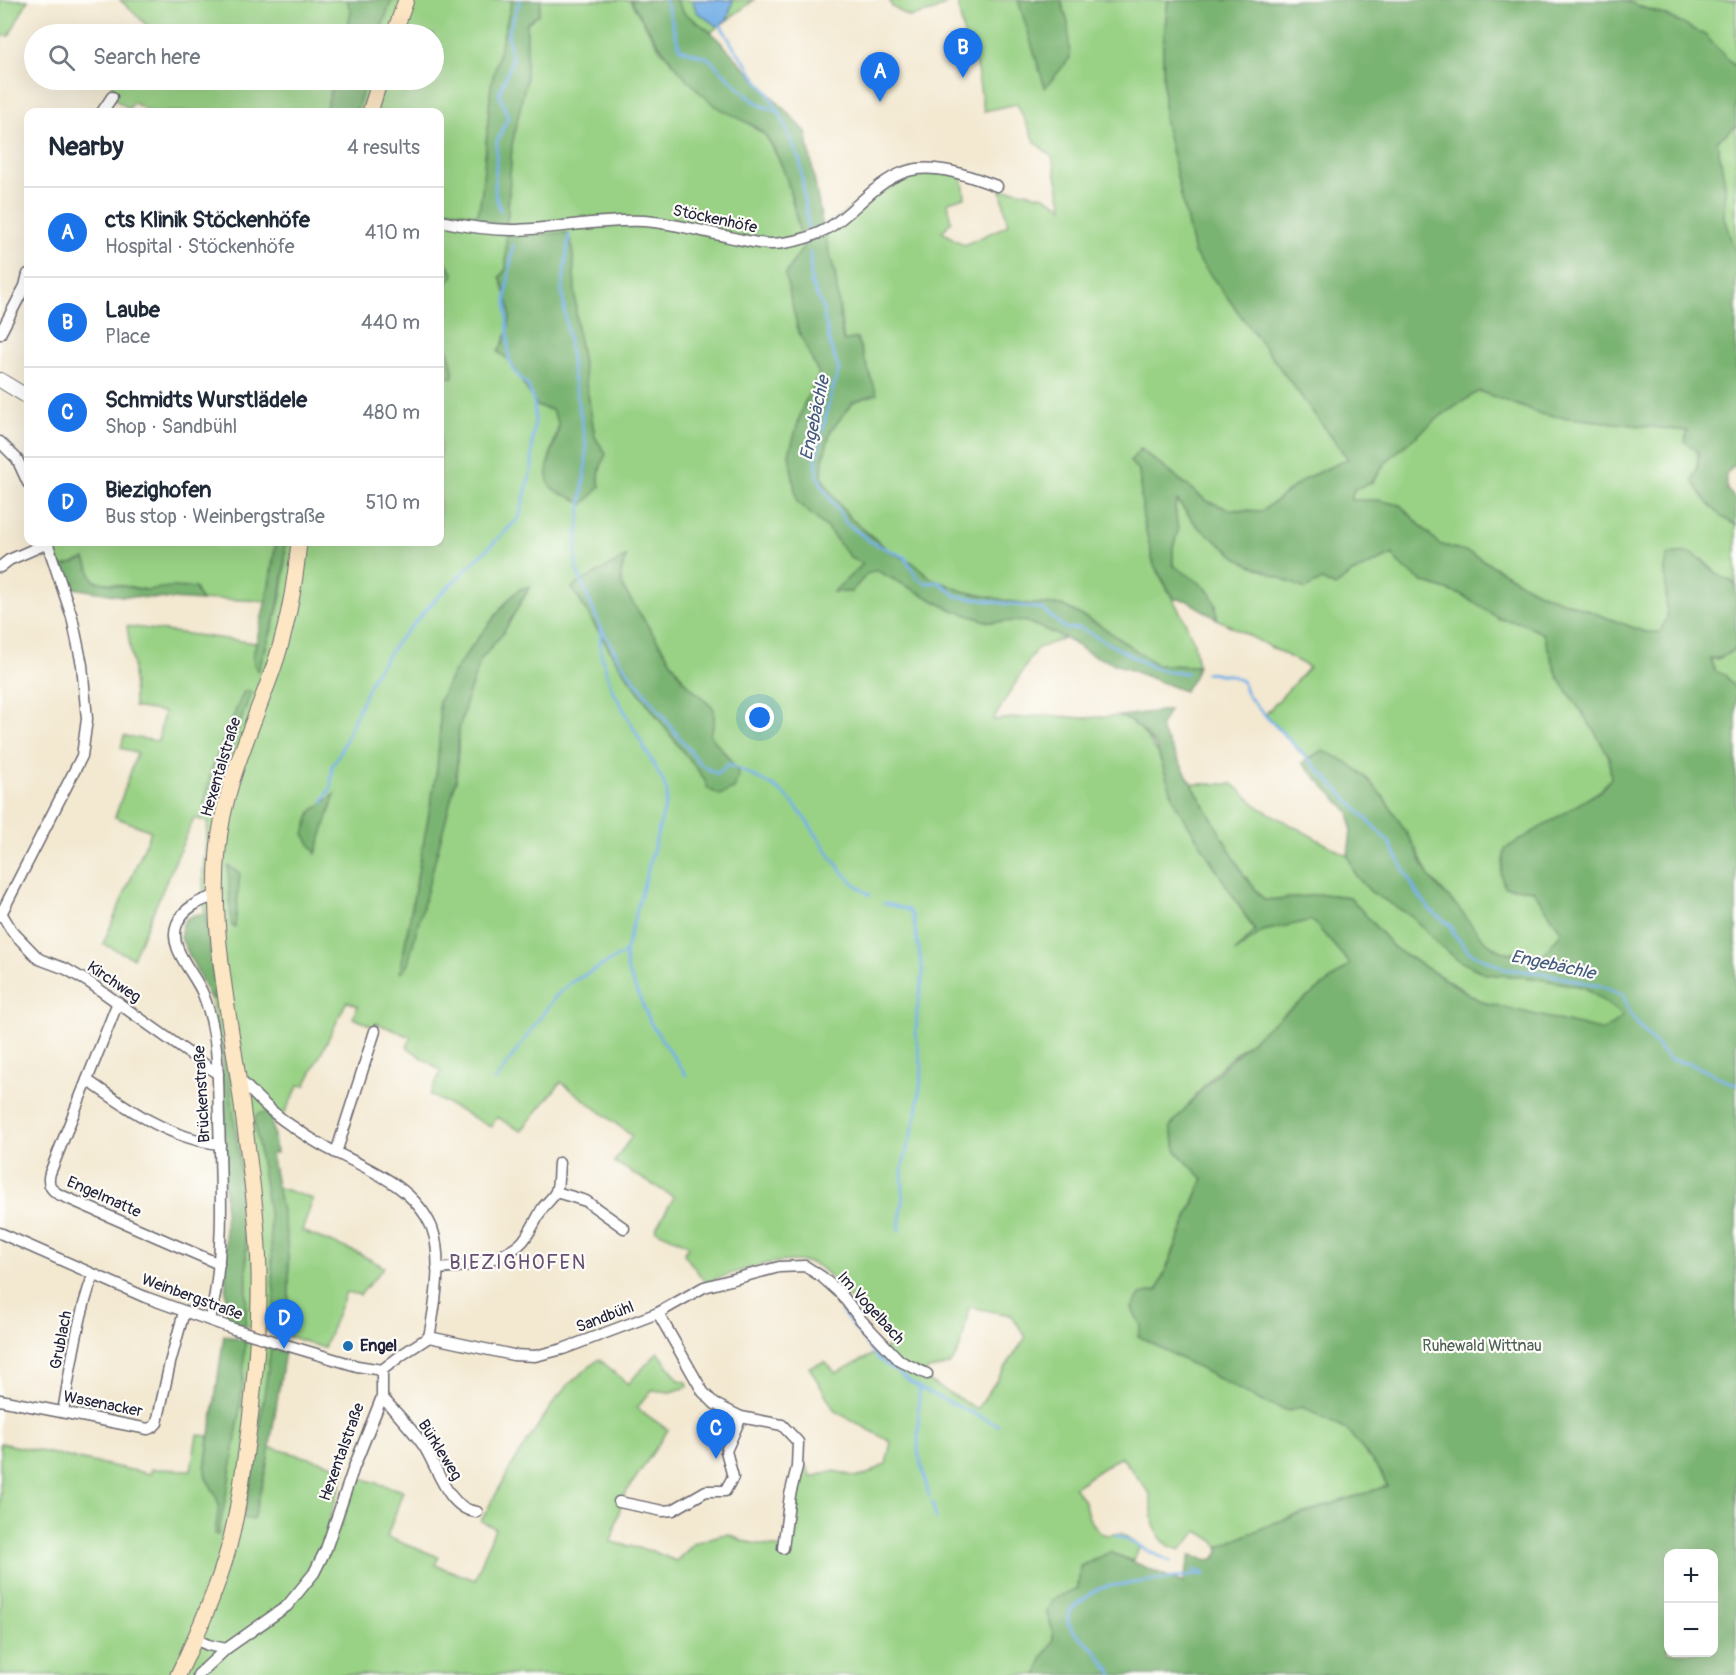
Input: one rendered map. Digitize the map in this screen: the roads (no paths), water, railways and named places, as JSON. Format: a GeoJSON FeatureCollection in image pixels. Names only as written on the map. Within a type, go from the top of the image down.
{"type":"FeatureCollection","features":[{"type":"Feature","properties":{"kind":"main road"},"geometry":{"type":"LineString","coordinates":[[398,24],[406,0]]}},
{"type":"Feature","properties":{"kind":"main road"},"geometry":{"type":"LineString","coordinates":[[371,108],[377,90]]}},
{"type":"Feature","properties":{"kind":"main road","name":"Hexentalstraße"},"geometry":{"type":"LineString","coordinates":[[178,1675],[195,1640],[227,1553],[232,1533],[239,1500],[255,1380],[259,1319],[259,1270],[252,1185],[227,1002],[217,896],[218,851],[223,814],[232,780],[250,725],[278,654],[296,581],[299,546]]}},
{"type":"Feature","properties":{"kind":"street"},"geometry":{"type":"LineString","coordinates":[[105,108],[112,97]]}},
{"type":"Feature","properties":{"kind":"street","name":"Stöckenhöfe"},"geometry":{"type":"LineString","coordinates":[[444,222],[470,227],[513,230],[600,222],[644,221],[681,226],[763,245],[811,237],[828,228],[879,186],[904,172],[938,169],[963,174],[997,186]]}},
{"type":"Feature","properties":{"kind":"street"},"geometry":{"type":"LineString","coordinates":[[0,334],[24,288]]}},
{"type":"Feature","properties":{"kind":"street"},"geometry":{"type":"LineString","coordinates":[[0,380],[24,395]]}},
{"type":"Feature","properties":{"kind":"street"},"geometry":{"type":"LineString","coordinates":[[0,442],[17,459],[24,474]]}},
{"type":"Feature","properties":{"kind":"street"},"geometry":{"type":"LineString","coordinates":[[0,567],[9,560],[39,546]]}},
{"type":"Feature","properties":{"kind":"street"},"geometry":{"type":"LineString","coordinates":[[0,914],[82,756],[87,719],[82,665],[72,617],[48,546]]}},
{"type":"Feature","properties":{"kind":"street","name":"Brückenstraße"},"geometry":{"type":"LineString","coordinates":[[210,1320],[216,1296],[219,1264],[218,1074],[209,1010],[176,940],[177,924],[186,912],[195,904],[217,896]]}},
{"type":"Feature","properties":{"kind":"street","name":"Kirchweg"},"geometry":{"type":"LineString","coordinates":[[0,914],[12,931],[39,959],[66,969],[118,1002],[218,1074]]}},
{"type":"Feature","properties":{"kind":"street","name":"Engelmatte"},"geometry":{"type":"LineString","coordinates":[[118,1002],[50,1173],[49,1183],[53,1191],[219,1264]]}},
{"type":"Feature","properties":{"kind":"street"},"geometry":{"type":"LineString","coordinates":[[336,1153],[375,1031]]}},
{"type":"Feature","properties":{"kind":"street"},"geometry":{"type":"LineString","coordinates":[[238,1079],[284,1121],[395,1185],[415,1202],[433,1230],[437,1269],[436,1301],[429,1337],[382,1370]]}},
{"type":"Feature","properties":{"kind":"street"},"geometry":{"type":"LineString","coordinates":[[87,1080],[131,1112],[199,1142],[220,1143]]}},
{"type":"Feature","properties":{"kind":"street"},"geometry":{"type":"LineString","coordinates":[[437,1269],[478,1263],[498,1256],[522,1243],[544,1206],[556,1192],[559,1163]]}},
{"type":"Feature","properties":{"kind":"street"},"geometry":{"type":"LineString","coordinates":[[556,1192],[586,1201],[624,1228]]}},
{"type":"Feature","properties":{"kind":"street","name":"Weinbergstraße"},"geometry":{"type":"LineString","coordinates":[[0,1233],[93,1275],[184,1312],[357,1366],[382,1370]]}},
{"type":"Feature","properties":{"kind":"street","name":"Im Vogelbach"},"geometry":{"type":"LineString","coordinates":[[658,1313],[704,1287],[779,1267],[805,1266],[841,1294],[861,1320],[900,1361],[927,1374]]}},
{"type":"Feature","properties":{"kind":"street","name":"Grublach"},"geometry":{"type":"LineString","coordinates":[[63,1412],[76,1334],[93,1275]]}},
{"type":"Feature","properties":{"kind":"street","name":"Wasenacker"},"geometry":{"type":"LineString","coordinates":[[0,1400],[148,1429],[153,1427],[157,1423],[184,1312]]}},
{"type":"Feature","properties":{"kind":"street","name":"Sandbühl"},"geometry":{"type":"LineString","coordinates":[[429,1337],[502,1353],[535,1356],[562,1349],[658,1313],[703,1392],[720,1407],[741,1417],[782,1425],[798,1442],[797,1467],[790,1495],[783,1548]]}},
{"type":"Feature","properties":{"kind":"street","name":"Hexentalstraße"},"geometry":{"type":"LineString","coordinates":[[198,1675],[226,1649],[287,1606],[314,1573],[326,1549],[354,1467],[382,1397],[382,1370]]}},
{"type":"Feature","properties":{"kind":"street","name":"Bürkleweg"},"geometry":{"type":"LineString","coordinates":[[382,1397],[425,1448],[457,1502],[470,1512],[477,1512]]}},
{"type":"Feature","properties":{"kind":"street"},"geometry":{"type":"LineString","coordinates":[[619,1502],[663,1511],[673,1510],[706,1491],[725,1491],[733,1477],[726,1451],[741,1417]]}},
{"type":"Feature","properties":{"kind":"street"},"geometry":{"type":"LineString","coordinates":[[195,1640],[226,1649]]}},
{"type":"Feature","properties":{"kind":"water"},"geometry":{"type":"Polygon","coordinates":[[[692,0],[733,0],[727,20],[717,26],[697,12],[692,0]]]}},
{"type":"Feature","properties":{"kind":"waterway"},"geometry":{"type":"LineString","coordinates":[[500,210],[495,192],[497,142],[508,117],[499,93],[512,62],[508,33],[520,0]]}},
{"type":"Feature","properties":{"kind":"waterway","name":"Engebächle"},"geometry":{"type":"LineString","coordinates":[[664,0],[680,49],[708,58],[750,98],[760,105],[779,112],[800,161],[808,227]]}},
{"type":"Feature","properties":{"kind":"waterway"},"geometry":{"type":"LineString","coordinates":[[720,24],[749,67]]}},
{"type":"Feature","properties":{"kind":"waterway"},"geometry":{"type":"LineString","coordinates":[[750,70],[768,93],[778,111]]}},
{"type":"Feature","properties":{"kind":"waterway"},"geometry":{"type":"LineString","coordinates":[[569,235],[562,291],[573,375],[586,445],[576,568],[600,626],[601,654],[611,687],[667,792],[666,803],[625,953],[627,969],[651,1024],[686,1075]]}},
{"type":"Feature","properties":{"kind":"waterway"},"geometry":{"type":"LineString","coordinates":[[323,802],[331,787],[332,766],[339,755],[372,678],[397,642],[435,600],[519,518],[532,467],[535,420],[534,403],[528,386],[514,371],[509,358],[506,296],[513,245]]}},
{"type":"Feature","properties":{"kind":"waterway","name":"Engebächle"},"geometry":{"type":"LineString","coordinates":[[810,252],[811,283],[822,306],[830,344],[839,370],[816,458],[817,474],[823,488],[846,523],[871,542],[905,557],[917,578],[926,583],[939,582],[957,596],[1042,609],[1066,629],[1080,628],[1152,667],[1169,672],[1187,673]]}},
{"type":"Feature","properties":{"kind":"waterway"},"geometry":{"type":"LineString","coordinates":[[600,626],[623,665],[700,764],[717,774],[729,764],[780,791],[797,808],[845,874],[870,895]]}},
{"type":"Feature","properties":{"kind":"waterway","name":"Engebächle"},"geometry":{"type":"LineString","coordinates":[[1205,673],[1230,675],[1242,681],[1248,696],[1265,715],[1389,842],[1415,890],[1430,910],[1451,926],[1453,933],[1469,952],[1505,969],[1543,973],[1603,987],[1624,995],[1630,1014],[1668,1059],[1691,1064],[1736,1085]]}},
{"type":"Feature","properties":{"kind":"waterway"},"geometry":{"type":"LineString","coordinates":[[884,903],[908,910],[913,917],[923,973],[916,1036],[922,1068],[917,1113],[902,1168],[903,1194],[899,1230]]}},
{"type":"Feature","properties":{"kind":"waterway"},"geometry":{"type":"LineString","coordinates":[[495,1081],[555,997],[570,983],[625,953]]}},
{"type":"Feature","properties":{"kind":"waterway"},"geometry":{"type":"LineString","coordinates":[[841,1310],[877,1358],[919,1388],[998,1425]]}},
{"type":"Feature","properties":{"kind":"waterway"},"geometry":{"type":"LineString","coordinates":[[919,1388],[918,1452],[929,1496]]}},
{"type":"Feature","properties":{"kind":"waterway"},"geometry":{"type":"LineString","coordinates":[[932,1502],[936,1518]]}},
{"type":"Feature","properties":{"kind":"waterway"},"geometry":{"type":"LineString","coordinates":[[1116,1535],[1170,1561]]}},
{"type":"Feature","properties":{"kind":"waterway"},"geometry":{"type":"LineString","coordinates":[[1113,1675],[1095,1650],[1077,1635],[1068,1623],[1070,1611],[1095,1590],[1109,1586],[1205,1574],[1194,1570]]}},
{"type":"Feature","properties":{"kind":"place","name":"Laube"},"geometry":{"type":"Point","coordinates":[963,78]}},
{"type":"Feature","properties":{"kind":"place","name":"cts Klinik Stöckenhöfe"},"geometry":{"type":"Point","coordinates":[880,102]}},
{"type":"Feature","properties":{"kind":"place","name":"Engel"},"geometry":{"type":"Point","coordinates":[348,1346]}},
{"type":"Feature","properties":{"kind":"place","name":"Biezighofen"},"geometry":{"type":"Point","coordinates":[284,1349]}},
{"type":"Feature","properties":{"kind":"place","name":"Schmidts Wurstlädele"},"geometry":{"type":"Point","coordinates":[716,1459]}},
{"type":"Feature","properties":{"kind":"district","name":"BIEZIGHOFEN"},"geometry":{"type":"Point","coordinates":[518,1262]}},
{"type":"Feature","properties":{"kind":"park label","name":"Ruhewald Wittnau"},"geometry":{"type":"Point","coordinates":[1482,1346]}}]}
